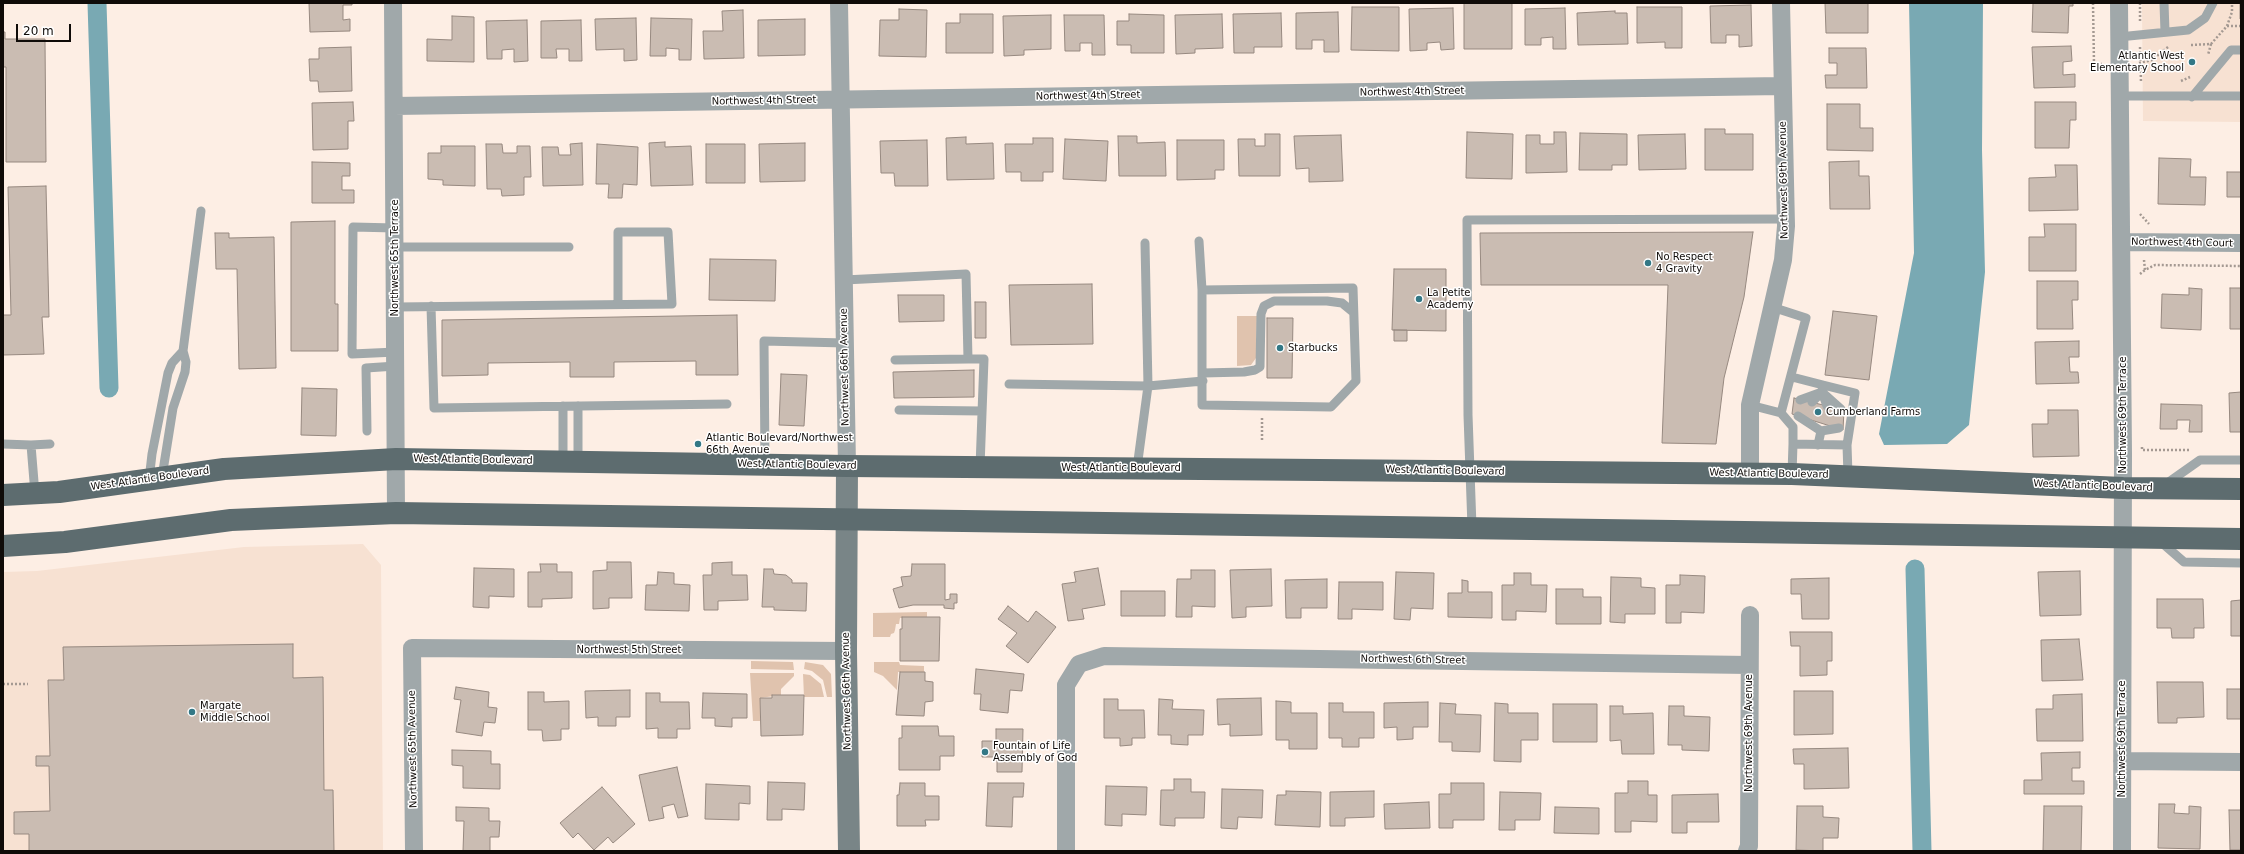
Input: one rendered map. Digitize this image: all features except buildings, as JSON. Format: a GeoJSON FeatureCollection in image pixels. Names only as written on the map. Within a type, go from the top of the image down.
{"type":"FeatureCollection","features":[{"type":"Feature","properties":{"kind":"main road","name":"West Atlantic Boulevard"},"geometry":{"type":"LineString","coordinates":[[3,495],[59,492],[224,469],[396,459],[847,466],[1792,474],[1848,475],[2123,488],[2241,489]]}},
{"type":"Feature","properties":{"kind":"main road"},"geometry":{"type":"LineString","coordinates":[[3,546],[65,542],[231,520],[396,513],[1472,527],[2121,538],[2241,538]]}},
{"type":"Feature","properties":{"kind":"street","name":"Northwest 65th Terrace"},"geometry":{"type":"LineString","coordinates":[[393,3],[396,307],[396,513]]}},
{"type":"Feature","properties":{"kind":"street","name":"Northwest 66th Avenue"},"geometry":{"type":"LineString","coordinates":[[839,3],[847,466],[846,651],[850,851]]}},
{"type":"Feature","properties":{"kind":"street","name":"Northwest 69th Avenue"},"geometry":{"type":"LineString","coordinates":[[1750,474],[1750,405],[1783,260],[1786,219],[1781,3]]}},
{"type":"Feature","properties":{"kind":"street","name":"Northwest 69th Terrace"},"geometry":{"type":"LineString","coordinates":[[2119,3],[2123,488],[2121,538],[2122,851]]}},
{"type":"Feature","properties":{"kind":"street","name":"Northwest 4th Street"},"geometry":{"type":"LineString","coordinates":[[394,106],[1782,86]]}},
{"type":"Feature","properties":{"kind":"street","name":"Northwest 4th Court"},"geometry":{"type":"LineString","coordinates":[[2122,242],[2241,243]]}},
{"type":"Feature","properties":{"kind":"street","name":"Northwest 69th Avenue"},"geometry":{"type":"LineString","coordinates":[[1747,851],[1749,846],[1748,665],[1750,615]]}},
{"type":"Feature","properties":{"kind":"street","name":"Northwest 5th Street"},"geometry":{"type":"LineString","coordinates":[[412,648],[846,651]]}},
{"type":"Feature","properties":{"kind":"street","name":"Northwest 65th Avenue"},"geometry":{"type":"LineString","coordinates":[[412,648],[414,851]]}},
{"type":"Feature","properties":{"kind":"street","name":"Northwest 6th Street"},"geometry":{"type":"LineString","coordinates":[[1066,851],[1066,685],[1079,664],[1104,656],[1748,665]]}},
{"type":"Feature","properties":{"kind":"street"},"geometry":{"type":"LineString","coordinates":[[2122,761],[2241,762]]}},
{"type":"Feature","properties":{"kind":"lane"},"geometry":{"type":"LineString","coordinates":[[2164,3],[2165,32]]}},
{"type":"Feature","properties":{"kind":"lane"},"geometry":{"type":"LineString","coordinates":[[2120,37],[2188,30],[2205,18],[2213,3]]}},
{"type":"Feature","properties":{"kind":"lane"},"geometry":{"type":"LineString","coordinates":[[2192,97],[2231,50],[2241,50]]}},
{"type":"Feature","properties":{"kind":"lane"},"geometry":{"type":"LineString","coordinates":[[2120,96],[2241,96]]}},
{"type":"Feature","properties":{"kind":"lane"},"geometry":{"type":"LineString","coordinates":[[155,479],[173,408],[185,372],[186,362],[183,351],[201,210]]}},
{"type":"Feature","properties":{"kind":"lane"},"geometry":{"type":"LineString","coordinates":[[1472,527],[1468,415],[1467,220],[1786,219]]}},
{"type":"Feature","properties":{"kind":"lane"},"geometry":{"type":"LineString","coordinates":[[395,228],[353,227],[352,354],[396,359]]}},
{"type":"Feature","properties":{"kind":"lane"},"geometry":{"type":"LineString","coordinates":[[396,307],[672,304],[668,232],[618,232],[618,304]]}},
{"type":"Feature","properties":{"kind":"lane"},"geometry":{"type":"LineString","coordinates":[[1199,241],[1202,290],[1202,405],[1332,407],[1356,381],[1353,288],[1202,290]]}},
{"type":"Feature","properties":{"kind":"lane"},"geometry":{"type":"LineString","coordinates":[[1137,468],[1148,386],[1144,243]]}},
{"type":"Feature","properties":{"kind":"lane"},"geometry":{"type":"LineString","coordinates":[[395,247],[569,247]]}},
{"type":"Feature","properties":{"kind":"lane"},"geometry":{"type":"LineString","coordinates":[[844,280],[966,274],[968,359]]}},
{"type":"Feature","properties":{"kind":"lane"},"geometry":{"type":"LineString","coordinates":[[1009,384],[1148,386],[1244,372],[1260,367],[1261,314],[1264,306],[1274,301],[1327,301],[1342,303],[1354,312]]}},
{"type":"Feature","properties":{"kind":"lane"},"geometry":{"type":"LineString","coordinates":[[431,306],[434,408],[727,404]]}},
{"type":"Feature","properties":{"kind":"lane"},"geometry":{"type":"LineString","coordinates":[[1772,307],[1806,318],[1782,413]]}},
{"type":"Feature","properties":{"kind":"lane"},"geometry":{"type":"LineString","coordinates":[[764,465],[764,341],[845,343]]}},
{"type":"Feature","properties":{"kind":"lane"},"geometry":{"type":"LineString","coordinates":[[155,479],[152,454],[168,373],[172,363],[183,351]]}},
{"type":"Feature","properties":{"kind":"lane"},"geometry":{"type":"LineString","coordinates":[[367,431],[366,368],[396,359]]}},
{"type":"Feature","properties":{"kind":"lane"},"geometry":{"type":"LineString","coordinates":[[895,360],[984,359],[980,467]]}},
{"type":"Feature","properties":{"kind":"lane"},"geometry":{"type":"LineString","coordinates":[[1792,377],[1823,389],[1855,393],[1847,445],[1848,475]]}},
{"type":"Feature","properties":{"kind":"lane"},"geometry":{"type":"LineString","coordinates":[[1800,400],[1823,389]]}},
{"type":"Feature","properties":{"kind":"lane"},"geometry":{"type":"LineString","coordinates":[[1812,402],[1823,389]]}},
{"type":"Feature","properties":{"kind":"lane"},"geometry":{"type":"LineString","coordinates":[[1823,389],[1827,406]]}},
{"type":"Feature","properties":{"kind":"lane"},"geometry":{"type":"LineString","coordinates":[[1823,389],[1840,409]]}},
{"type":"Feature","properties":{"kind":"lane"},"geometry":{"type":"LineString","coordinates":[[1750,405],[1782,413],[1793,427],[1792,474]]}},
{"type":"Feature","properties":{"kind":"lane"},"geometry":{"type":"LineString","coordinates":[[563,406],[570,461]]}},
{"type":"Feature","properties":{"kind":"lane"},"geometry":{"type":"LineString","coordinates":[[570,461],[578,406]]}},
{"type":"Feature","properties":{"kind":"lane"},"geometry":{"type":"LineString","coordinates":[[899,410],[982,411]]}},
{"type":"Feature","properties":{"kind":"lane"},"geometry":{"type":"LineString","coordinates":[[1798,416],[1824,428],[1839,428]]}},
{"type":"Feature","properties":{"kind":"lane"},"geometry":{"type":"LineString","coordinates":[[1811,420],[1824,428]]}},
{"type":"Feature","properties":{"kind":"lane"},"geometry":{"type":"LineString","coordinates":[[1818,445],[1824,428]]}},
{"type":"Feature","properties":{"kind":"lane"},"geometry":{"type":"LineString","coordinates":[[3,444],[50,444]]}},
{"type":"Feature","properties":{"kind":"lane"},"geometry":{"type":"LineString","coordinates":[[1793,444],[1847,445]]}},
{"type":"Feature","properties":{"kind":"lane"},"geometry":{"type":"LineString","coordinates":[[31,445],[35,494]]}},
{"type":"Feature","properties":{"kind":"lane"},"geometry":{"type":"LineString","coordinates":[[2159,488],[2200,460],[2241,460]]}},
{"type":"Feature","properties":{"kind":"lane"},"geometry":{"type":"LineString","coordinates":[[2157,538],[2184,562],[2241,563]]}},
{"type":"Feature","properties":{"kind":"path"},"geometry":{"type":"LineString","coordinates":[[2140,3],[2141,96]]}},
{"type":"Feature","properties":{"kind":"path"},"geometry":{"type":"LineString","coordinates":[[2207,58],[2211,44],[2227,26],[2232,12],[2232,3]]}},
{"type":"Feature","properties":{"kind":"path"},"geometry":{"type":"LineString","coordinates":[[2227,26],[2241,26]]}},
{"type":"Feature","properties":{"kind":"path"},"geometry":{"type":"LineString","coordinates":[[2184,45],[2211,44]]}},
{"type":"Feature","properties":{"kind":"path"},"geometry":{"type":"LineString","coordinates":[[2140,63],[2152,60],[2170,46]]}},
{"type":"Feature","properties":{"kind":"path"},"geometry":{"type":"LineString","coordinates":[[2174,83],[2194,74]]}},
{"type":"Feature","properties":{"kind":"path"},"geometry":{"type":"LineString","coordinates":[[2139,212],[2142,218],[2151,224]]}},
{"type":"Feature","properties":{"kind":"path"},"geometry":{"type":"LineString","coordinates":[[1262,413],[1262,442]]}},
{"type":"Feature","properties":{"kind":"path"},"geometry":{"type":"LineString","coordinates":[[3,684],[28,684]]}},
{"type":"Feature","properties":{"kind":"shaded area","name":"Atlantic West Elementary School"},"geometry":{"type":"Polygon","coordinates":[[[2142,3],[2241,3],[2241,122],[2143,121],[2142,3]]]}},
{"type":"Feature","properties":{"kind":"shaded area"},"geometry":{"type":"Polygon","coordinates":[[[1237,316],[1257,316],[1256,358],[1251,365],[1237,366],[1237,316]]]}},
{"type":"Feature","properties":{"kind":"shaded area","name":"Margate Middle School"},"geometry":{"type":"Polygon","coordinates":[[[363,544],[381,565],[383,851],[3,851],[3,572],[37,571],[244,547],[363,544]]]}},
{"type":"Feature","properties":{"kind":"shaded area"},"geometry":{"type":"Polygon","coordinates":[[[927,612],[927,617],[900,618],[899,624],[896,624],[894,633],[891,634],[890,637],[873,637],[873,613],[927,612]]]}},
{"type":"Feature","properties":{"kind":"shaded area"},"geometry":{"type":"Polygon","coordinates":[[[751,661],[793,662],[794,670],[751,669],[751,661]]]}},
{"type":"Feature","properties":{"kind":"shaded area"},"geometry":{"type":"Polygon","coordinates":[[[805,662],[823,665],[831,674],[832,697],[827,697],[823,680],[812,671],[804,669],[805,662]]]}},
{"type":"Feature","properties":{"kind":"shaded area"},"geometry":{"type":"Polygon","coordinates":[[[874,662],[899,662],[900,665],[924,666],[924,672],[898,672],[897,690],[883,676],[874,672],[874,662]]]}},
{"type":"Feature","properties":{"kind":"shaded area"},"geometry":{"type":"Polygon","coordinates":[[[750,673],[794,673],[794,676],[781,689],[781,695],[760,698],[760,721],[753,721],[750,673]]]}},
{"type":"Feature","properties":{"kind":"shaded area"},"geometry":{"type":"Polygon","coordinates":[[[803,674],[810,675],[821,684],[824,697],[804,697],[803,674]]]}},
{"type":"Feature","properties":{"kind":"water"},"geometry":{"type":"Polygon","coordinates":[[[1909,3],[1983,3],[1982,150],[1985,272],[1969,425],[1947,444],[1884,445],[1879,434],[1914,253],[1909,3]]]}},
{"type":"Feature","properties":{"kind":"waterway"},"geometry":{"type":"LineString","coordinates":[[97,3],[109,388]]}},
{"type":"Feature","properties":{"kind":"waterway"},"geometry":{"type":"LineString","coordinates":[[1915,569],[1922,851]]}},
{"type":"Feature","properties":{"kind":"place","name":"Atlantic West Elementary School"},"geometry":{"type":"Point","coordinates":[2192,62]}},
{"type":"Feature","properties":{"kind":"place","name":"No Respect 4 Gravity"},"geometry":{"type":"Point","coordinates":[1648,263]}},
{"type":"Feature","properties":{"kind":"place","name":"La Petite Academy"},"geometry":{"type":"Point","coordinates":[1419,299]}},
{"type":"Feature","properties":{"kind":"place","name":"Starbucks"},"geometry":{"type":"Point","coordinates":[1280,348]}},
{"type":"Feature","properties":{"kind":"place","name":"Cumberland Farms"},"geometry":{"type":"Point","coordinates":[1818,412]}},
{"type":"Feature","properties":{"kind":"place","name":"Atlantic Boulevard/Northwest 66th Avenue"},"geometry":{"type":"Point","coordinates":[698,444]}},
{"type":"Feature","properties":{"kind":"place","name":"Margate Middle School"},"geometry":{"type":"Point","coordinates":[192,712]}},
{"type":"Feature","properties":{"kind":"place","name":"Fountain of Life Assembly of God"},"geometry":{"type":"Point","coordinates":[985,752]}}]}
